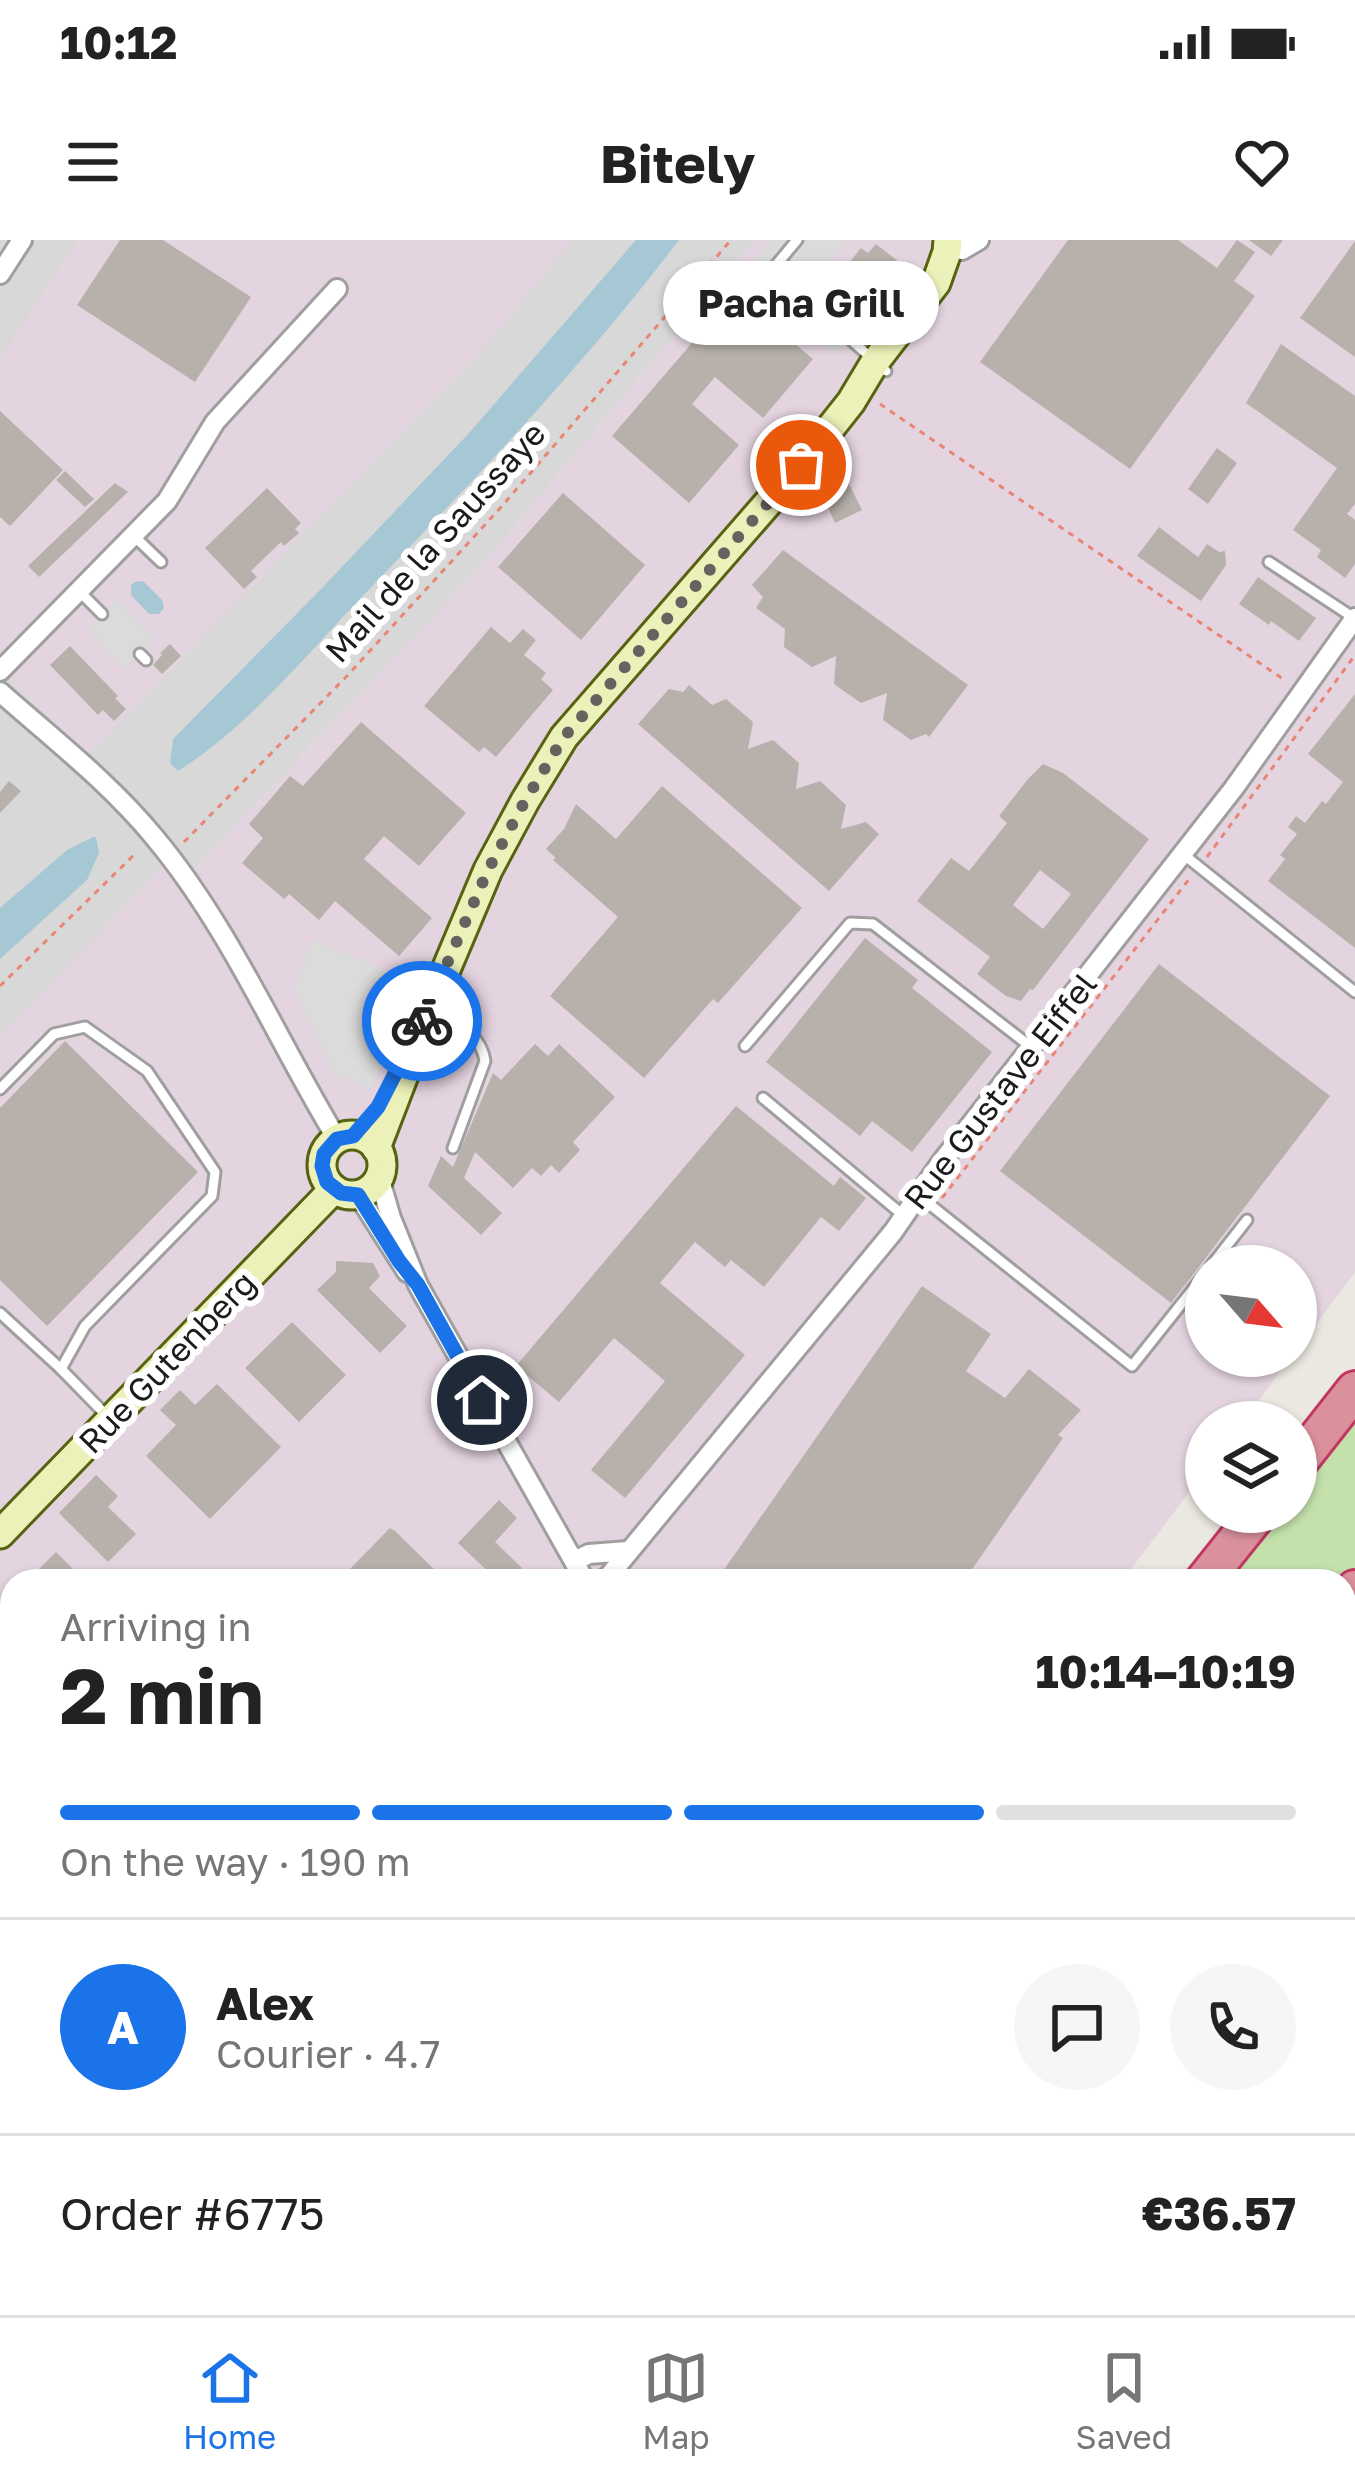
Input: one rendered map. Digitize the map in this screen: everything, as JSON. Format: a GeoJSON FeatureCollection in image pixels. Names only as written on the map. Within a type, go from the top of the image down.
{"type":"FeatureCollection","features":[{"type":"Feature","properties":{"kind":"highway"},"geometry":{"type":"LineString","coordinates":[[1317,1438],[1355,1390]]}},
{"type":"Feature","properties":{"kind":"highway"},"geometry":{"type":"LineString","coordinates":[[1213,1569],[1242,1533]]}},
{"type":"Feature","properties":{"kind":"street"},"geometry":{"type":"LineString","coordinates":[[0,274],[22,240]]}},
{"type":"Feature","properties":{"kind":"street"},"geometry":{"type":"LineString","coordinates":[[573,1569],[418,1285],[392,1219],[357,1187],[327,1182],[324,1154],[356,1141],[430,1005],[488,870],[564,737],[950,291],[959,275],[954,245]]}},
{"type":"Feature","properties":{"kind":"street"},"geometry":{"type":"LineString","coordinates":[[0,671],[167,501],[215,422],[337,289]]}},
{"type":"Feature","properties":{"kind":"street","name":"Rue Gustave Eiffel"},"geometry":{"type":"LineString","coordinates":[[614,1569],[904,1216],[1234,788],[1355,618]]}},
{"type":"Feature","properties":{"kind":"street"},"geometry":{"type":"LineString","coordinates":[[0,692],[115,793],[186,878],[356,1141],[380,1158],[357,1187]]}},
{"type":"Feature","properties":{"kind":"street"},"geometry":{"type":"LineString","coordinates":[[357,1187],[418,1285]]}},
{"type":"Feature","properties":{"kind":"street","name":"Rue Gutenberg"},"geometry":{"type":"LineString","coordinates":[[5,1520],[357,1187]]}},
{"type":"Feature","properties":{"kind":"street"},"geometry":{"type":"LineString","coordinates":[[579,1569],[589,1555],[628,1551]]}},
{"type":"Feature","properties":{"kind":"lane"},"geometry":{"type":"LineString","coordinates":[[797,240],[772,270],[880,367]]}},
{"type":"Feature","properties":{"kind":"lane"},"geometry":{"type":"LineString","coordinates":[[134,536],[161,562]]}},
{"type":"Feature","properties":{"kind":"lane"},"geometry":{"type":"LineString","coordinates":[[1269,562],[1355,618]]}},
{"type":"Feature","properties":{"kind":"lane"},"geometry":{"type":"LineString","coordinates":[[79,591],[102,614]]}},
{"type":"Feature","properties":{"kind":"lane"},"geometry":{"type":"LineString","coordinates":[[1183,854],[1355,992]]}},
{"type":"Feature","properties":{"kind":"lane"},"geometry":{"type":"LineString","coordinates":[[745,1046],[850,923],[860,922],[873,924],[1031,1047]]}},
{"type":"Feature","properties":{"kind":"lane"},"geometry":{"type":"LineString","coordinates":[[430,1005],[469,1030],[484,1050],[485,1061],[453,1148]]}},
{"type":"Feature","properties":{"kind":"lane"},"geometry":{"type":"LineString","coordinates":[[0,1089],[54,1034],[85,1027],[147,1071],[215,1172],[212,1196],[85,1326],[62,1369]]}},
{"type":"Feature","properties":{"kind":"lane"},"geometry":{"type":"LineString","coordinates":[[763,1098],[904,1216]]}},
{"type":"Feature","properties":{"kind":"lane"},"geometry":{"type":"LineString","coordinates":[[918,1195],[1132,1366],[1185,1299]]}},
{"type":"Feature","properties":{"kind":"lane"},"geometry":{"type":"LineString","coordinates":[[1228,1245],[1247,1220]]}},
{"type":"Feature","properties":{"kind":"lane"},"geometry":{"type":"LineString","coordinates":[[0,1313],[111,1420]]}},
{"type":"Feature","properties":{"kind":"path","name":"Mail de la Saussaye"},"geometry":{"type":"LineString","coordinates":[[176,848],[347,676],[502,506],[731,240]]}},
{"type":"Feature","properties":{"kind":"path"},"geometry":{"type":"LineString","coordinates":[[880,404],[1302,693]]}},
{"type":"Feature","properties":{"kind":"path"},"geometry":{"type":"LineString","coordinates":[[0,986],[137,852]]}},
{"type":"Feature","properties":{"kind":"shaded area"},"geometry":{"type":"Polygon","coordinates":[[[0,240],[755,240],[478,570],[186,878],[0,1037],[0,240]]]}},
{"type":"Feature","properties":{"kind":"shaded area"},"geometry":{"type":"Polygon","coordinates":[[[78,240],[572,240],[484,348],[89,754],[0,671],[0,359],[78,240]]]}},
{"type":"Feature","properties":{"kind":"shaded area"},"geometry":{"type":"Polygon","coordinates":[[[755,240],[1355,240],[1355,1272],[1317,1323],[1317,1245],[1185,1245],[1185,1377],[1276,1377],[1258,1401],[1185,1401],[1185,1498],[1131,1569],[0,1569],[0,1037],[171,858],[187,877],[478,570],[755,240]]]}},
{"type":"Feature","properties":{"kind":"shaded area"},"geometry":{"type":"Polygon","coordinates":[[[770,240],[846,240],[813,280],[863,324],[836,355],[742,275],[770,240]]]}},
{"type":"Feature","properties":{"kind":"shaded area"},"geometry":{"type":"Polygon","coordinates":[[[117,599],[156,639],[124,669],[86,629],[117,599]]]}},
{"type":"Feature","properties":{"kind":"shaded area"},"geometry":{"type":"Polygon","coordinates":[[[313,939],[416,984],[372,1089],[333,1075],[293,986],[313,939]]]}},
{"type":"Feature","properties":{"kind":"green space"},"geometry":{"type":"Polygon","coordinates":[[[1355,1407],[1355,1569],[1227,1569],[1256,1533],[1317,1533],[1317,1455],[1355,1407]]]}},
{"type":"Feature","properties":{"kind":"water"},"geometry":{"type":"Polygon","coordinates":[[[636,240],[679,240],[564,380],[440,514],[272,692],[178,771],[170,763],[173,739],[470,432],[636,240]]]}},
{"type":"Feature","properties":{"kind":"water"},"geometry":{"type":"Polygon","coordinates":[[[143,581],[162,600],[164,608],[159,614],[149,614],[131,595],[131,585],[143,581]]]}},
{"type":"Feature","properties":{"kind":"water"},"geometry":{"type":"Polygon","coordinates":[[[93,837],[99,853],[87,880],[0,959],[0,908],[67,850],[93,837]]]}},
{"type":"Feature","properties":{"kind":"building"},"geometry":{"type":"Polygon","coordinates":[[[120,240],[163,240],[251,297],[195,382],[77,305],[120,240]]]}},
{"type":"Feature","properties":{"kind":"building"},"geometry":{"type":"Polygon","coordinates":[[[1068,240],[1178,240],[1217,268],[1237,240],[1255,252],[1234,281],[1255,296],[1130,469],[980,362],[1068,240]]]}},
{"type":"Feature","properties":{"kind":"building"},"geometry":{"type":"Polygon","coordinates":[[[1249,240],[1283,240],[1271,256],[1249,240]]]}},
{"type":"Feature","properties":{"kind":"building"},"geometry":{"type":"Polygon","coordinates":[[[1355,241],[1355,357],[1300,318],[1355,241]]]}},
{"type":"Feature","properties":{"kind":"building"},"geometry":{"type":"Polygon","coordinates":[[[876,244],[899,262],[867,305],[836,279],[861,248],[868,253],[876,244]]]}},
{"type":"Feature","properties":{"kind":"building"},"geometry":{"type":"Polygon","coordinates":[[[735,293],[813,359],[763,418],[715,377],[692,404],[739,445],[689,503],[612,436],[735,293]]]}},
{"type":"Feature","properties":{"kind":"building"},"geometry":{"type":"Polygon","coordinates":[[[1281,344],[1355,396],[1355,504],[1347,514],[1355,520],[1355,564],[1345,578],[1317,557],[1321,550],[1293,530],[1337,468],[1246,403],[1281,344]]]}},
{"type":"Feature","properties":{"kind":"building"},"geometry":{"type":"Polygon","coordinates":[[[0,411],[63,470],[10,526],[0,517],[0,411]]]}},
{"type":"Feature","properties":{"kind":"building"},"geometry":{"type":"Polygon","coordinates":[[[1217,448],[1237,463],[1208,504],[1188,489],[1217,448]]]}},
{"type":"Feature","properties":{"kind":"building"},"geometry":{"type":"Polygon","coordinates":[[[65,471],[94,499],[85,507],[56,480],[65,471]]]}},
{"type":"Feature","properties":{"kind":"building"},"geometry":{"type":"Polygon","coordinates":[[[848,482],[862,510],[835,523],[824,499],[848,482]]]}},
{"type":"Feature","properties":{"kind":"building"},"geometry":{"type":"Polygon","coordinates":[[[115,483],[128,492],[39,577],[28,566],[115,483]]]}},
{"type":"Feature","properties":{"kind":"building"},"geometry":{"type":"Polygon","coordinates":[[[267,488],[301,523],[295,529],[299,533],[284,546],[281,542],[251,571],[257,577],[244,589],[205,548],[267,488]]]}},
{"type":"Feature","properties":{"kind":"building"},"geometry":{"type":"Polygon","coordinates":[[[563,493],[645,565],[581,640],[498,567],[563,493]]]}},
{"type":"Feature","properties":{"kind":"building"},"geometry":{"type":"Polygon","coordinates":[[[1159,527],[1198,557],[1207,544],[1225,551],[1226,565],[1201,601],[1137,556],[1159,527]]]}},
{"type":"Feature","properties":{"kind":"building"},"geometry":{"type":"Polygon","coordinates":[[[783,550],[968,685],[929,737],[911,740],[883,720],[887,693],[861,703],[834,684],[836,656],[812,667],[784,647],[785,629],[756,608],[763,597],[752,585],[783,550]]]}},
{"type":"Feature","properties":{"kind":"building"},"geometry":{"type":"Polygon","coordinates":[[[1258,577],[1316,618],[1299,641],[1239,604],[1258,577]]]}},
{"type":"Feature","properties":{"kind":"building"},"geometry":{"type":"Polygon","coordinates":[[[491,627],[510,643],[523,629],[536,640],[524,655],[546,673],[541,679],[553,690],[496,757],[484,747],[479,752],[424,706],[491,627]]]}},
{"type":"Feature","properties":{"kind":"building"},"geometry":{"type":"Polygon","coordinates":[[[170,644],[181,656],[162,674],[153,665],[170,644]]]}},
{"type":"Feature","properties":{"kind":"building"},"geometry":{"type":"Polygon","coordinates":[[[70,646],[126,709],[114,721],[103,710],[98,715],[50,665],[70,646]]]}},
{"type":"Feature","properties":{"kind":"building"},"geometry":{"type":"Polygon","coordinates":[[[689,685],[712,705],[726,699],[753,722],[748,749],[773,740],[799,763],[796,789],[820,781],[846,805],[841,829],[866,822],[879,834],[829,891],[638,724],[669,689],[683,692],[689,685]]]}},
{"type":"Feature","properties":{"kind":"building"},"geometry":{"type":"Polygon","coordinates":[[[1355,694],[1355,948],[1268,881],[1297,834],[1288,827],[1296,816],[1305,823],[1343,782],[1308,754],[1355,694]]]}},
{"type":"Feature","properties":{"kind":"building"},"geometry":{"type":"Polygon","coordinates":[[[361,722],[466,813],[419,866],[384,836],[364,859],[432,918],[399,956],[335,901],[319,920],[289,894],[284,899],[242,863],[263,838],[249,824],[290,776],[303,786],[361,722]]]}},
{"type":"Feature","properties":{"kind":"building"},"geometry":{"type":"Polygon","coordinates":[[[1043,764],[1063,773],[1149,839],[1021,1001],[977,974],[990,957],[917,901],[951,858],[969,871],[1007,823],[999,816],[1043,764]],[[1040,870],[1013,905],[1043,929],[1071,894],[1040,870]]]}},
{"type":"Feature","properties":{"kind":"building"},"geometry":{"type":"Polygon","coordinates":[[[9,781],[21,791],[0,813],[0,792],[9,781]]]}},
{"type":"Feature","properties":{"kind":"building"},"geometry":{"type":"Polygon","coordinates":[[[662,786],[802,908],[644,1078],[550,996],[618,917],[546,849],[564,829],[576,804],[616,839],[662,786]]]}},
{"type":"Feature","properties":{"kind":"building"},"geometry":{"type":"Polygon","coordinates":[[[865,938],[918,980],[912,988],[992,1052],[912,1152],[872,1121],[860,1136],[766,1062],[865,938]]]}},
{"type":"Feature","properties":{"kind":"building"},"geometry":{"type":"Polygon","coordinates":[[[1159,964],[1330,1096],[1216,1245],[1185,1245],[1185,1285],[1171,1303],[1000,1171],[1159,964]]]}},
{"type":"Feature","properties":{"kind":"building"},"geometry":{"type":"Polygon","coordinates":[[[65,1041],[198,1172],[47,1326],[0,1280],[0,1108],[65,1041]]]}},
{"type":"Feature","properties":{"kind":"building"},"geometry":{"type":"Polygon","coordinates":[[[535,1044],[548,1056],[559,1044],[615,1097],[573,1142],[580,1150],[559,1173],[551,1165],[541,1176],[532,1168],[513,1188],[475,1152],[464,1178],[502,1213],[481,1235],[428,1186],[441,1156],[453,1167],[493,1073],[501,1080],[535,1044]]]}},
{"type":"Feature","properties":{"kind":"building"},"geometry":{"type":"Polygon","coordinates":[[[736,1106],[834,1186],[840,1177],[866,1198],[839,1231],[821,1217],[764,1287],[731,1260],[725,1267],[695,1242],[660,1283],[745,1355],[625,1498],[591,1470],[665,1381],[614,1338],[559,1402],[516,1366],[736,1106]]]}},
{"type":"Feature","properties":{"kind":"building"},"geometry":{"type":"Polygon","coordinates":[[[336,1261],[373,1263],[380,1276],[369,1288],[407,1326],[380,1353],[317,1290],[336,1272],[336,1261]]]}},
{"type":"Feature","properties":{"kind":"building"},"geometry":{"type":"Polygon","coordinates":[[[922,1286],[991,1334],[966,1371],[1005,1398],[1029,1369],[1081,1410],[1058,1435],[1063,1438],[972,1569],[724,1569],[922,1286]]]}},
{"type":"Feature","properties":{"kind":"building"},"geometry":{"type":"Polygon","coordinates":[[[292,1322],[346,1375],[299,1422],[245,1368],[292,1322]]]}},
{"type":"Feature","properties":{"kind":"building"},"geometry":{"type":"Polygon","coordinates":[[[217,1384],[281,1447],[210,1519],[146,1456],[176,1425],[160,1410],[180,1390],[195,1405],[217,1384]]]}},
{"type":"Feature","properties":{"kind":"building"},"geometry":{"type":"Polygon","coordinates":[[[96,1475],[118,1496],[108,1507],[136,1534],[108,1562],[59,1513],[96,1475]]]}},
{"type":"Feature","properties":{"kind":"building"},"geometry":{"type":"Polygon","coordinates":[[[499,1500],[517,1518],[495,1542],[522,1568],[485,1569],[458,1543],[499,1500]]]}},
{"type":"Feature","properties":{"kind":"building"},"geometry":{"type":"Polygon","coordinates":[[[390,1528],[434,1569],[350,1569],[390,1528]]]}},
{"type":"Feature","properties":{"kind":"building"},"geometry":{"type":"Polygon","coordinates":[[[56,1552],[73,1569],[39,1569],[56,1552]]]}},
{"type":"Feature","properties":{"kind":"way so far"},"geometry":{"type":"LineString","coordinates":[[422,1021],[488,870],[564,737],[801,465]]}},
{"type":"Feature","properties":{"kind":"place","name":"Pacha Grill"},"geometry":{"type":"Point","coordinates":[801,465]}},
{"type":"Feature","properties":{"kind":"route"},"geometry":{"type":"LineString","coordinates":[[422,1021],[378,1107],[353,1136],[329,1145],[323,1173],[334,1190],[358,1195],[418,1285],[482,1400]]}}]}
